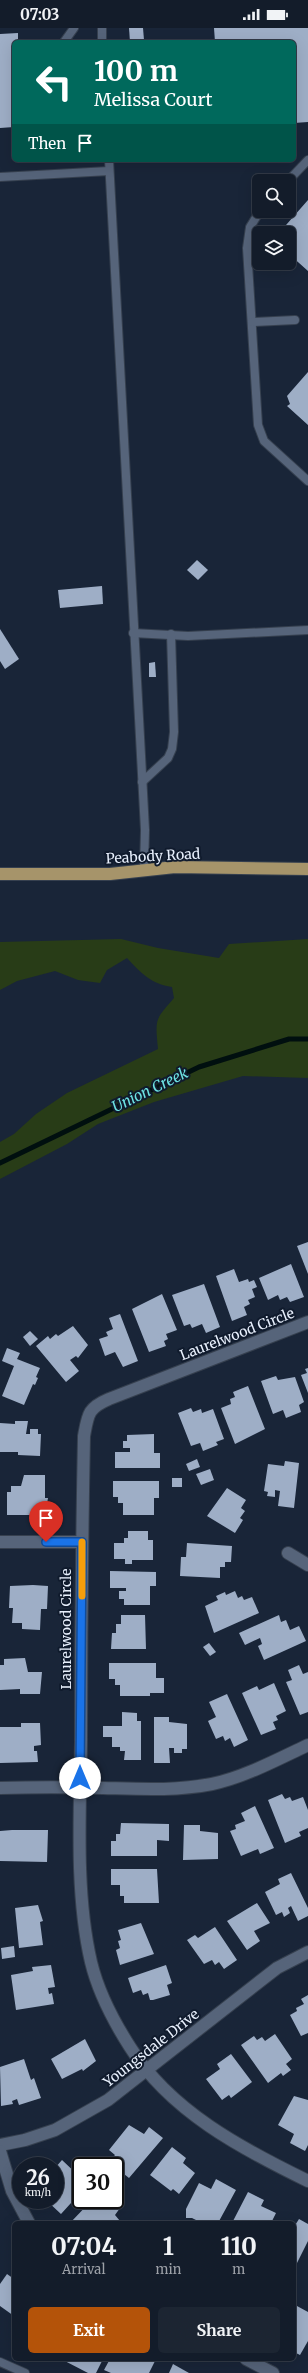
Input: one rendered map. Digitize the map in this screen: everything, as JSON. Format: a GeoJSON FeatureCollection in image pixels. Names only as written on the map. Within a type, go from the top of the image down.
{"type":"FeatureCollection","features":[{"type":"Feature","properties":{"kind":"main road","name":"Peabody Road"},"geometry":{"type":"LineString","coordinates":[[0,874],[110,874],[144,869],[175,867],[308,869]]}},
{"type":"Feature","properties":{"kind":"street","name":"Laurelwood Circle"},"geometry":{"type":"LineString","coordinates":[[308,1322],[97,1405],[88,1414],[84,1436],[80,1788],[82,1898],[92,1963],[101,1990],[131,2048],[165,2090],[216,2131],[308,2181]]}},
{"type":"Feature","properties":{"kind":"street"},"geometry":{"type":"LineString","coordinates":[[0,1542],[82,1542]]}},
{"type":"Feature","properties":{"kind":"street"},"geometry":{"type":"LineString","coordinates":[[288,1553],[308,1565]]}},
{"type":"Feature","properties":{"kind":"street"},"geometry":{"type":"LineString","coordinates":[[0,1788],[80,1788],[155,1791],[184,1789],[214,1783],[308,1745]]}},
{"type":"Feature","properties":{"kind":"street","name":"Youngsdale Drive"},"geometry":{"type":"LineString","coordinates":[[0,2145],[25,2140],[55,2130],[108,2100],[147,2069],[222,2014],[278,1968],[308,1952]]}},
{"type":"Feature","properties":{"kind":"street"},"geometry":{"type":"LineString","coordinates":[[0,2151],[12,2191],[28,2221]]}},
{"type":"Feature","properties":{"kind":"street"},"geometry":{"type":"LineString","coordinates":[[250,2361],[273,2373]]}},
{"type":"Feature","properties":{"kind":"lane"},"geometry":{"type":"LineString","coordinates":[[65,40],[74,28]]}},
{"type":"Feature","properties":{"kind":"lane"},"geometry":{"type":"LineString","coordinates":[[102,28],[102,40]]}},
{"type":"Feature","properties":{"kind":"lane"},"geometry":{"type":"LineString","coordinates":[[295,174],[308,160]]}},
{"type":"Feature","properties":{"kind":"lane"},"geometry":{"type":"LineString","coordinates":[[109,162],[133,598],[133,633],[145,830],[144,869]]}},
{"type":"Feature","properties":{"kind":"lane"},"geometry":{"type":"LineString","coordinates":[[0,177],[110,171]]}},
{"type":"Feature","properties":{"kind":"lane"},"geometry":{"type":"LineString","coordinates":[[256,218],[250,227],[247,238],[256,412],[259,431],[264,441],[308,481]]}},
{"type":"Feature","properties":{"kind":"lane"},"geometry":{"type":"LineString","coordinates":[[252,322],[295,320]]}},
{"type":"Feature","properties":{"kind":"lane"},"geometry":{"type":"LineString","coordinates":[[133,633],[218,635],[308,630]]}},
{"type":"Feature","properties":{"kind":"lane"},"geometry":{"type":"LineString","coordinates":[[142,782],[168,758],[172,749],[174,732],[171,634]]}},
{"type":"Feature","properties":{"kind":"lane"},"geometry":{"type":"LineString","coordinates":[[0,2362],[25,2373]]}},
{"type":"Feature","properties":{"kind":"green space"},"geometry":{"type":"Polygon","coordinates":[[[121,939],[158,948],[219,958],[229,944],[308,939],[308,1078],[243,1076],[154,1102],[98,1124],[67,1144],[0,1179],[0,1142],[14,1134],[36,1114],[67,1093],[158,1049],[158,1020],[163,1011],[174,998],[172,987],[165,986],[147,977],[127,958],[107,970],[100,983],[78,980],[55,971],[17,981],[0,990],[0,942],[121,939]]]}},
{"type":"Feature","properties":{"kind":"building"},"geometry":{"type":"Polygon","coordinates":[[[129,28],[143,28],[144,40],[130,40],[129,28]]]}},
{"type":"Feature","properties":{"kind":"building"},"geometry":{"type":"Polygon","coordinates":[[[214,28],[308,28],[308,122],[296,123],[296,40],[215,40],[214,28]]]}},
{"type":"Feature","properties":{"kind":"building"},"geometry":{"type":"Polygon","coordinates":[[[18,33],[18,40],[12,40],[12,127],[0,128],[0,34],[18,33]]]}},
{"type":"Feature","properties":{"kind":"building"},"geometry":{"type":"Polygon","coordinates":[[[308,200],[308,271],[296,260],[296,226],[285,226],[292,218],[296,218],[296,214],[308,200]]]}},
{"type":"Feature","properties":{"kind":"building"},"geometry":{"type":"Polygon","coordinates":[[[308,372],[308,425],[287,406],[290,404],[287,396],[308,372]]]}},
{"type":"Feature","properties":{"kind":"building"},"geometry":{"type":"Polygon","coordinates":[[[197,560],[208,570],[198,580],[187,570],[197,560]]]}},
{"type":"Feature","properties":{"kind":"building"},"geometry":{"type":"Polygon","coordinates":[[[102,586],[103,604],[60,608],[58,590],[102,586]]]}},
{"type":"Feature","properties":{"kind":"building"},"geometry":{"type":"Polygon","coordinates":[[[0,629],[19,659],[5,669],[0,661],[0,629]]]}},
{"type":"Feature","properties":{"kind":"building"},"geometry":{"type":"Polygon","coordinates":[[[155,662],[156,677],[149,677],[149,663],[155,662]]]}},
{"type":"Feature","properties":{"kind":"building"},"geometry":{"type":"Polygon","coordinates":[[[308,1242],[308,1274],[297,1246],[308,1242]]]}},
{"type":"Feature","properties":{"kind":"building"},"geometry":{"type":"Polygon","coordinates":[[[291,1264],[304,1297],[290,1302],[287,1297],[280,1300],[278,1295],[268,1300],[259,1278],[291,1264]]]}},
{"type":"Feature","properties":{"kind":"building"},"geometry":{"type":"Polygon","coordinates":[[[234,1269],[239,1282],[248,1279],[249,1282],[254,1280],[257,1287],[252,1289],[255,1297],[248,1300],[250,1304],[244,1307],[247,1315],[232,1321],[216,1276],[234,1269]]]}},
{"type":"Feature","properties":{"kind":"building"},"geometry":{"type":"Polygon","coordinates":[[[204,1284],[220,1327],[206,1333],[202,1324],[192,1328],[190,1324],[184,1326],[172,1295],[204,1284]]]}},
{"type":"Feature","properties":{"kind":"building"},"geometry":{"type":"Polygon","coordinates":[[[162,1294],[177,1330],[166,1334],[168,1339],[164,1341],[166,1346],[149,1352],[132,1309],[162,1294]]]}},
{"type":"Feature","properties":{"kind":"building"},"geometry":{"type":"Polygon","coordinates":[[[120,1314],[138,1361],[123,1367],[115,1352],[105,1356],[99,1339],[108,1336],[106,1332],[113,1329],[109,1318],[120,1314]]]}},
{"type":"Feature","properties":{"kind":"building"},"geometry":{"type":"Polygon","coordinates":[[[73,1326],[88,1345],[78,1358],[76,1356],[70,1360],[79,1371],[66,1382],[36,1346],[48,1336],[50,1339],[56,1334],[58,1336],[73,1326]]]}},
{"type":"Feature","properties":{"kind":"building"},"geometry":{"type":"Polygon","coordinates":[[[30,1331],[38,1339],[30,1346],[23,1337],[30,1331]]]}},
{"type":"Feature","properties":{"kind":"building"},"geometry":{"type":"Polygon","coordinates":[[[7,1348],[20,1353],[17,1359],[40,1368],[36,1377],[38,1378],[35,1385],[33,1384],[24,1405],[2,1396],[14,1366],[2,1361],[7,1348]]]}},
{"type":"Feature","properties":{"kind":"building"},"geometry":{"type":"Polygon","coordinates":[[[308,1368],[308,1393],[301,1375],[307,1373],[305,1369],[308,1368]]]}},
{"type":"Feature","properties":{"kind":"building"},"geometry":{"type":"Polygon","coordinates":[[[276,1376],[278,1380],[295,1377],[304,1402],[299,1405],[301,1412],[286,1418],[283,1410],[273,1414],[261,1381],[276,1376]]]}},
{"type":"Feature","properties":{"kind":"building"},"geometry":{"type":"Polygon","coordinates":[[[248,1386],[265,1429],[235,1444],[221,1408],[231,1404],[230,1399],[235,1397],[233,1392],[248,1386]]]}},
{"type":"Feature","properties":{"kind":"building"},"geometry":{"type":"Polygon","coordinates":[[[191,1408],[193,1412],[201,1409],[202,1413],[213,1409],[224,1439],[216,1442],[218,1445],[203,1451],[200,1443],[191,1446],[178,1413],[191,1408]]]}},
{"type":"Feature","properties":{"kind":"building"},"geometry":{"type":"Polygon","coordinates":[[[15,1421],[28,1421],[26,1434],[30,1434],[30,1429],[38,1429],[38,1434],[41,1434],[40,1456],[18,1455],[18,1452],[0,1452],[0,1423],[15,1424],[15,1421]]]}},
{"type":"Feature","properties":{"kind":"building"},"geometry":{"type":"Polygon","coordinates":[[[154,1434],[154,1453],[160,1453],[160,1468],[115,1468],[115,1452],[130,1452],[130,1448],[123,1448],[123,1441],[127,1441],[127,1435],[154,1434]]]}},
{"type":"Feature","properties":{"kind":"building"},"geometry":{"type":"Polygon","coordinates":[[[197,1459],[200,1467],[189,1471],[186,1464],[197,1459]]]}},
{"type":"Feature","properties":{"kind":"building"},"geometry":{"type":"Polygon","coordinates":[[[285,1461],[299,1463],[294,1508],[278,1506],[280,1491],[275,1490],[275,1497],[267,1496],[268,1492],[264,1491],[268,1464],[284,1466],[285,1461]]]}},
{"type":"Feature","properties":{"kind":"building"},"geometry":{"type":"Polygon","coordinates":[[[210,1469],[214,1480],[201,1485],[196,1474],[210,1469]]]}},
{"type":"Feature","properties":{"kind":"building"},"geometry":{"type":"Polygon","coordinates":[[[24,1475],[45,1475],[45,1498],[48,1498],[45,1515],[7,1515],[7,1492],[11,1492],[11,1486],[21,1486],[24,1475]]]}},
{"type":"Feature","properties":{"kind":"building"},"geometry":{"type":"Polygon","coordinates":[[[172,1478],[182,1478],[182,1487],[172,1487],[172,1478]]]}},
{"type":"Feature","properties":{"kind":"building"},"geometry":{"type":"Polygon","coordinates":[[[113,1481],[159,1481],[159,1498],[154,1498],[154,1515],[123,1515],[123,1503],[118,1503],[118,1497],[113,1497],[113,1481]]]}},
{"type":"Feature","properties":{"kind":"building"},"geometry":{"type":"Polygon","coordinates":[[[227,1488],[246,1500],[241,1508],[245,1511],[240,1518],[243,1520],[235,1533],[207,1516],[227,1488]]]}},
{"type":"Feature","properties":{"kind":"building"},"geometry":{"type":"Polygon","coordinates":[[[128,1531],[148,1531],[148,1540],[153,1540],[153,1560],[132,1560],[132,1564],[125,1564],[125,1559],[114,1559],[114,1543],[124,1543],[124,1538],[128,1538],[128,1531]]]}},
{"type":"Feature","properties":{"kind":"building"},"geometry":{"type":"Polygon","coordinates":[[[187,1543],[232,1546],[231,1562],[225,1562],[225,1567],[220,1567],[220,1578],[180,1576],[181,1557],[186,1557],[187,1543]]]}},
{"type":"Feature","properties":{"kind":"building"},"geometry":{"type":"Polygon","coordinates":[[[110,1571],[156,1572],[156,1586],[150,1586],[150,1605],[124,1605],[124,1599],[119,1599],[119,1591],[126,1591],[126,1588],[110,1588],[110,1571]]]}},
{"type":"Feature","properties":{"kind":"building"},"geometry":{"type":"Polygon","coordinates":[[[10,1586],[48,1586],[47,1609],[41,1609],[40,1630],[22,1629],[22,1623],[12,1623],[13,1608],[9,1608],[10,1586]]]}},
{"type":"Feature","properties":{"kind":"building"},"geometry":{"type":"Polygon","coordinates":[[[235,1591],[238,1598],[242,1596],[244,1600],[252,1597],[259,1613],[214,1633],[205,1606],[218,1600],[216,1596],[225,1592],[226,1595],[235,1591]]]}},
{"type":"Feature","properties":{"kind":"building"},"geometry":{"type":"Polygon","coordinates":[[[121,1615],[145,1615],[146,1649],[111,1649],[112,1633],[116,1633],[116,1624],[121,1624],[121,1615]]]}},
{"type":"Feature","properties":{"kind":"building"},"geometry":{"type":"Polygon","coordinates":[[[279,1615],[281,1622],[286,1620],[290,1630],[299,1626],[306,1641],[264,1660],[258,1646],[262,1644],[260,1638],[245,1645],[239,1633],[279,1615]]]}},
{"type":"Feature","properties":{"kind":"building"},"geometry":{"type":"Polygon","coordinates":[[[209,1643],[216,1652],[210,1656],[203,1647],[209,1643]]]}},
{"type":"Feature","properties":{"kind":"building"},"geometry":{"type":"Polygon","coordinates":[[[25,1658],[28,1672],[42,1672],[40,1694],[20,1694],[20,1689],[0,1690],[0,1665],[4,1665],[4,1659],[25,1658]]]}},
{"type":"Feature","properties":{"kind":"building"},"geometry":{"type":"Polygon","coordinates":[[[109,1663],[156,1663],[156,1678],[164,1678],[164,1693],[150,1693],[150,1696],[120,1696],[120,1685],[115,1685],[115,1679],[109,1679],[109,1663]]]}},
{"type":"Feature","properties":{"kind":"building"},"geometry":{"type":"Polygon","coordinates":[[[299,1665],[303,1674],[308,1672],[308,1712],[300,1715],[286,1682],[292,1680],[288,1670],[299,1665]]]}},
{"type":"Feature","properties":{"kind":"building"},"geometry":{"type":"Polygon","coordinates":[[[274,1683],[286,1711],[276,1716],[278,1720],[273,1722],[276,1729],[261,1735],[242,1693],[257,1686],[259,1690],[274,1683]]]}},
{"type":"Feature","properties":{"kind":"building"},"geometry":{"type":"Polygon","coordinates":[[[227,1694],[248,1740],[234,1747],[230,1738],[225,1741],[223,1736],[216,1739],[208,1721],[216,1717],[209,1702],[227,1694]]]}},
{"type":"Feature","properties":{"kind":"building"},"geometry":{"type":"Polygon","coordinates":[[[122,1712],[137,1713],[137,1721],[141,1721],[141,1760],[124,1760],[125,1751],[120,1751],[120,1747],[112,1747],[112,1737],[103,1737],[103,1726],[122,1726],[122,1712]]]}},
{"type":"Feature","properties":{"kind":"building"},"geometry":{"type":"Polygon","coordinates":[[[154,1717],[169,1717],[169,1722],[187,1724],[187,1749],[182,1749],[182,1753],[174,1753],[174,1748],[169,1748],[170,1763],[154,1763],[154,1717]]]}},
{"type":"Feature","properties":{"kind":"building"},"geometry":{"type":"Polygon","coordinates":[[[21,1723],[40,1723],[41,1745],[34,1746],[34,1751],[37,1751],[38,1762],[0,1763],[0,1727],[21,1727],[21,1723]]]}},
{"type":"Feature","properties":{"kind":"building"},"geometry":{"type":"Polygon","coordinates":[[[282,1794],[285,1799],[290,1797],[292,1801],[303,1797],[308,1810],[308,1828],[299,1832],[301,1836],[285,1843],[268,1800],[282,1794]]]}},
{"type":"Feature","properties":{"kind":"building"},"geometry":{"type":"Polygon","coordinates":[[[255,1806],[274,1848],[260,1854],[258,1849],[241,1856],[230,1831],[236,1829],[235,1825],[245,1821],[241,1813],[255,1806]]]}},
{"type":"Feature","properties":{"kind":"building"},"geometry":{"type":"Polygon","coordinates":[[[121,1823],[169,1824],[169,1841],[157,1840],[157,1856],[111,1856],[111,1841],[116,1841],[116,1834],[120,1834],[121,1823]]]}},
{"type":"Feature","properties":{"kind":"building"},"geometry":{"type":"Polygon","coordinates":[[[184,1825],[200,1825],[200,1831],[218,1833],[218,1859],[183,1860],[184,1825]]]}},
{"type":"Feature","properties":{"kind":"building"},"geometry":{"type":"Polygon","coordinates":[[[48,1830],[47,1862],[0,1861],[0,1831],[48,1830]]]}},
{"type":"Feature","properties":{"kind":"building"},"geometry":{"type":"Polygon","coordinates":[[[111,1869],[157,1869],[159,1903],[124,1903],[124,1896],[120,1896],[120,1885],[111,1885],[111,1869]]]}},
{"type":"Feature","properties":{"kind":"building"},"geometry":{"type":"Polygon","coordinates":[[[291,1873],[308,1908],[308,1916],[298,1921],[291,1906],[288,1908],[290,1913],[284,1917],[282,1912],[276,1915],[265,1892],[280,1884],[278,1879],[291,1873]]]}},
{"type":"Feature","properties":{"kind":"building"},"geometry":{"type":"Polygon","coordinates":[[[257,1903],[270,1923],[254,1931],[260,1941],[247,1950],[227,1921],[257,1903]]]}},
{"type":"Feature","properties":{"kind":"building"},"geometry":{"type":"Polygon","coordinates":[[[38,1905],[43,1921],[40,1922],[43,1945],[19,1948],[15,1908],[38,1905]]]}},
{"type":"Feature","properties":{"kind":"building"},"geometry":{"type":"Polygon","coordinates":[[[141,1923],[154,1954],[120,1965],[116,1950],[120,1948],[118,1941],[121,1940],[118,1930],[141,1923]]]}},
{"type":"Feature","properties":{"kind":"building"},"geometry":{"type":"Polygon","coordinates":[[[215,1927],[237,1960],[224,1969],[219,1962],[215,1965],[212,1960],[204,1964],[187,1940],[195,1935],[198,1938],[215,1927]]]}},
{"type":"Feature","properties":{"kind":"building"},"geometry":{"type":"Polygon","coordinates":[[[14,1946],[15,1957],[2,1959],[1,1948],[14,1946]]]}},
{"type":"Feature","properties":{"kind":"building"},"geometry":{"type":"Polygon","coordinates":[[[51,1965],[55,1987],[48,1988],[49,1994],[52,1993],[54,2004],[16,2010],[11,1975],[33,1971],[32,1967],[51,1965]]]}},
{"type":"Feature","properties":{"kind":"building"},"geometry":{"type":"Polygon","coordinates":[[[166,1965],[172,1983],[167,1985],[170,1995],[150,2000],[148,1993],[143,1995],[141,1990],[133,1993],[128,1978],[166,1965]]]}},
{"type":"Feature","properties":{"kind":"building"},"geometry":{"type":"Polygon","coordinates":[[[308,1995],[308,2033],[301,2036],[290,2015],[297,2011],[296,2008],[304,2004],[301,1999],[308,1995]]]}},
{"type":"Feature","properties":{"kind":"building"},"geometry":{"type":"Polygon","coordinates":[[[275,2034],[292,2059],[286,2064],[291,2070],[283,2076],[281,2073],[268,2083],[241,2045],[254,2036],[257,2040],[262,2037],[265,2041],[275,2034]]]}},
{"type":"Feature","properties":{"kind":"building"},"geometry":{"type":"Polygon","coordinates":[[[85,2039],[96,2061],[83,2071],[82,2069],[62,2079],[51,2059],[85,2039]]]}},
{"type":"Feature","properties":{"kind":"building"},"geometry":{"type":"Polygon","coordinates":[[[231,2054],[252,2082],[231,2098],[229,2095],[222,2100],[206,2079],[220,2069],[217,2064],[231,2054]]]}},
{"type":"Feature","properties":{"kind":"building"},"geometry":{"type":"Polygon","coordinates":[[[24,2059],[31,2080],[34,2078],[41,2098],[19,2105],[17,2099],[12,2101],[13,2104],[1,2106],[0,2067],[24,2059]]]}},
{"type":"Feature","properties":{"kind":"building"},"geometry":{"type":"Polygon","coordinates":[[[294,2096],[308,2100],[308,2145],[305,2151],[290,2143],[294,2134],[278,2125],[294,2096]]]}},
{"type":"Feature","properties":{"kind":"building"},"geometry":{"type":"Polygon","coordinates":[[[129,2125],[144,2134],[149,2127],[163,2138],[129,2178],[124,2174],[124,2157],[113,2157],[115,2155],[109,2150],[129,2125]]]}},
{"type":"Feature","properties":{"kind":"building"},"geometry":{"type":"Polygon","coordinates":[[[172,2147],[186,2158],[183,2163],[195,2173],[179,2194],[173,2189],[171,2191],[150,2175],[172,2147]]]}},
{"type":"Feature","properties":{"kind":"building"},"geometry":{"type":"Polygon","coordinates":[[[64,2162],[72,2169],[72,2202],[61,2214],[56,2209],[64,2209],[64,2162]]]}},
{"type":"Feature","properties":{"kind":"building"},"geometry":{"type":"Polygon","coordinates":[[[216,2179],[236,2190],[219,2221],[198,2221],[192,2218],[186,2218],[186,2209],[199,2183],[211,2189],[216,2179]]]}},
{"type":"Feature","properties":{"kind":"building"},"geometry":{"type":"Polygon","coordinates":[[[248,2192],[264,2200],[261,2206],[276,2213],[272,2221],[233,2221],[248,2192]]]}},
{"type":"Feature","properties":{"kind":"building"},"geometry":{"type":"Polygon","coordinates":[[[83,2209],[119,2209],[115,2215],[120,2221],[72,2221],[83,2209]]]}},
{"type":"Feature","properties":{"kind":"building"},"geometry":{"type":"Polygon","coordinates":[[[299,2219],[308,2224],[308,2241],[296,2265],[296,2224],[299,2219]]]}},
{"type":"Feature","properties":{"kind":"building"},"geometry":{"type":"Polygon","coordinates":[[[7,2274],[12,2278],[12,2315],[0,2306],[0,2284],[7,2274]]]}},
{"type":"Feature","properties":{"kind":"building"},"geometry":{"type":"Polygon","coordinates":[[[297,2306],[308,2312],[308,2341],[300,2355],[296,2353],[297,2306]]]}},
{"type":"Feature","properties":{"kind":"building"},"geometry":{"type":"Polygon","coordinates":[[[65,2361],[102,2361],[96,2373],[88,2373],[65,2361]]]}},
{"type":"Feature","properties":{"kind":"building"},"geometry":{"type":"Polygon","coordinates":[[[109,2361],[155,2361],[149,2373],[111,2373],[104,2370],[109,2361]]]}},
{"type":"Feature","properties":{"kind":"building"},"geometry":{"type":"Polygon","coordinates":[[[173,2364],[189,2373],[169,2373],[173,2364]]]}},
{"type":"Feature","properties":{"kind":"waterway","name":"Union Creek"},"geometry":{"type":"LineString","coordinates":[[0,1163],[199,1067],[289,1039],[308,1039]]}},
{"type":"Feature","properties":{"kind":"slow traffic"},"geometry":{"type":"LineString","coordinates":[[82,1542],[82,1596]]}},
{"type":"Feature","properties":{"kind":"route"},"geometry":{"type":"LineString","coordinates":[[46,1542],[82,1542],[80,1778]]}}]}
